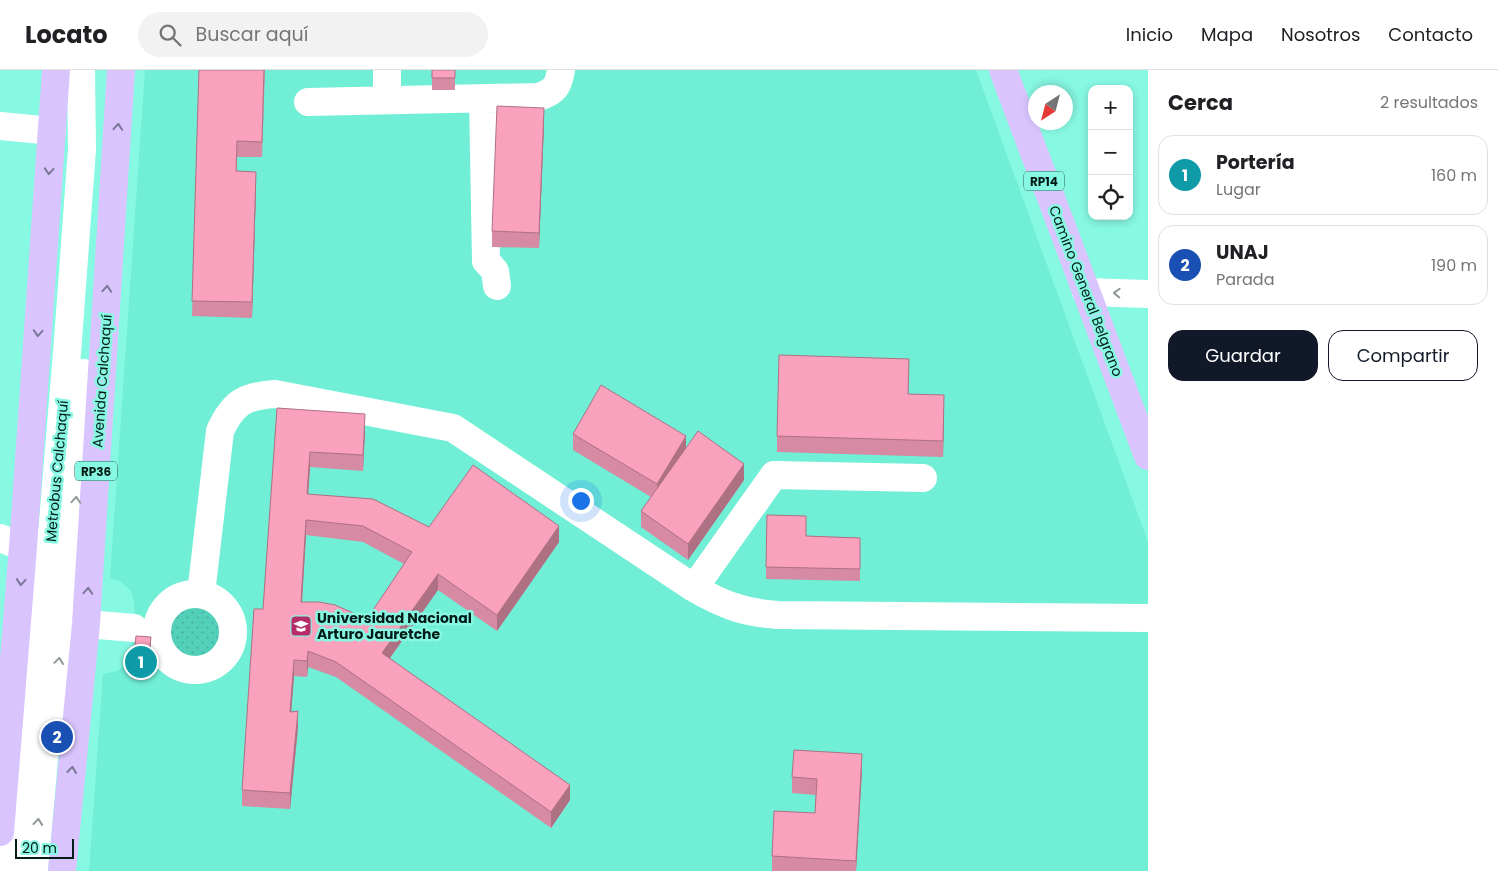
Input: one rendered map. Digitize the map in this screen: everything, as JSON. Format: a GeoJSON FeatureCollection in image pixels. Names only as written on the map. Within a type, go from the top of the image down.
{"type":"FeatureCollection","features":[{"type":"Feature","properties":{"kind":"main road"},"geometry":{"type":"LineString","coordinates":[[0,832],[12,543],[52,131],[56,70]]}},
{"type":"Feature","properties":{"kind":"main road","name":"Avenida Calchaquí"},"geometry":{"type":"LineString","coordinates":[[62,871],[86,624],[121,70]]}},
{"type":"Feature","properties":{"kind":"main road","name":"Camino General Belgrano"},"geometry":{"type":"LineString","coordinates":[[1003,70],[1148,456]]}},
{"type":"Feature","properties":{"kind":"street","name":"Metrobus Calchaquí"},"geometry":{"type":"LineString","coordinates":[[11,871],[29,673],[47,568],[54,513],[82,149],[81,70]]}},
{"type":"Feature","properties":{"kind":"street","name":"Metrobus Calchaquí"},"geometry":{"type":"LineString","coordinates":[[34,871],[46,737],[72,569],[98,144],[100,70]]}},
{"type":"Feature","properties":{"kind":"street"},"geometry":{"type":"LineString","coordinates":[[387,100],[388,70]]}},
{"type":"Feature","properties":{"kind":"street"},"geometry":{"type":"LineString","coordinates":[[308,102],[539,97],[551,92],[559,84],[562,70]]}},
{"type":"Feature","properties":{"kind":"street"},"geometry":{"type":"LineString","coordinates":[[482,98],[486,260],[494,267],[505,272],[506,279]]}},
{"type":"Feature","properties":{"kind":"street"},"geometry":{"type":"LineString","coordinates":[[0,126],[52,131]]}},
{"type":"Feature","properties":{"kind":"street"},"geometry":{"type":"LineString","coordinates":[[1086,292],[1148,294]]}},
{"type":"Feature","properties":{"kind":"street"},"geometry":{"type":"LineString","coordinates":[[201,594],[220,431],[227,415],[242,401],[256,396],[275,394],[453,428],[694,588],[714,600],[738,610],[772,615],[1148,618]]}},
{"type":"Feature","properties":{"kind":"street"},"geometry":{"type":"LineString","coordinates":[[694,588],[774,475],[923,478]]}},
{"type":"Feature","properties":{"kind":"street"},"geometry":{"type":"LineString","coordinates":[[86,624],[134,628]]}},
{"type":"Feature","properties":{"kind":"shaded area","name":"Universidad Nacional Arturo Jauretche"},"geometry":{"type":"Polygon","coordinates":[[[145,70],[976,70],[1148,542],[1148,871],[89,871],[103,674],[117,671],[125,665],[131,654],[135,614],[134,600],[130,590],[121,582],[110,578],[145,70]]]}},
{"type":"Feature","properties":{"kind":"shaded area"},"geometry":{"type":"Polygon","coordinates":[[[195,602],[211,607],[219,615],[224,631],[219,647],[211,655],[195,660],[179,655],[171,647],[166,631],[171,615],[179,607],[195,602]]]}},
{"type":"Feature","properties":{"kind":"building"},"geometry":{"type":"Polygon","coordinates":[[[199,70],[264,70],[262,142],[237,141],[236,171],[256,172],[252,302],[192,301],[199,70]]]}},
{"type":"Feature","properties":{"kind":"building"},"geometry":{"type":"Polygon","coordinates":[[[432,70],[455,70],[455,78],[432,78],[432,70]]]}},
{"type":"Feature","properties":{"kind":"building"},"geometry":{"type":"Polygon","coordinates":[[[497,106],[544,108],[539,233],[492,231],[497,106]]]}},
{"type":"Feature","properties":{"kind":"building"},"geometry":{"type":"Polygon","coordinates":[[[779,355],[909,359],[908,394],[944,395],[943,441],[777,436],[779,355]]]}},
{"type":"Feature","properties":{"kind":"building"},"geometry":{"type":"Polygon","coordinates":[[[601,385],[686,436],[657,484],[573,434],[601,385]]]}},
{"type":"Feature","properties":{"kind":"building","name":"Universidad Nacional Arturo Jauretche"},"geometry":{"type":"Polygon","coordinates":[[[277,408],[365,414],[363,455],[310,452],[307,494],[373,499],[429,527],[473,465],[559,526],[497,615],[438,574],[382,653],[570,785],[551,812],[336,662],[308,651],[307,661],[294,660],[290,712],[298,711],[290,793],[242,790],[254,609],[263,609],[277,408]],[[306,520],[301,602],[319,602],[335,605],[367,619],[412,552],[363,526],[306,520]]]}},
{"type":"Feature","properties":{"kind":"building"},"geometry":{"type":"Polygon","coordinates":[[[698,431],[744,464],[688,544],[641,511],[698,431]]]}},
{"type":"Feature","properties":{"kind":"building"},"geometry":{"type":"Polygon","coordinates":[[[767,515],[806,516],[806,536],[860,538],[860,569],[766,567],[767,515]]]}},
{"type":"Feature","properties":{"kind":"building"},"geometry":{"type":"Polygon","coordinates":[[[136,636],[151,637],[147,672],[132,670],[136,636]]]}},
{"type":"Feature","properties":{"kind":"building"},"geometry":{"type":"Polygon","coordinates":[[[794,750],[862,754],[856,861],[772,856],[774,811],[815,813],[817,779],[792,777],[794,750]]]}},
{"type":"Feature","properties":{"kind":"place","name":"Universidad Nacional Arturo Jauretche"},"geometry":{"type":"Point","coordinates":[301,626]}},
{"type":"Feature","properties":{"kind":"place","name":"Portería"},"geometry":{"type":"Point","coordinates":[141,662]}},
{"type":"Feature","properties":{"kind":"place","name":"UNAJ"},"geometry":{"type":"Point","coordinates":[57,737]}}]}
